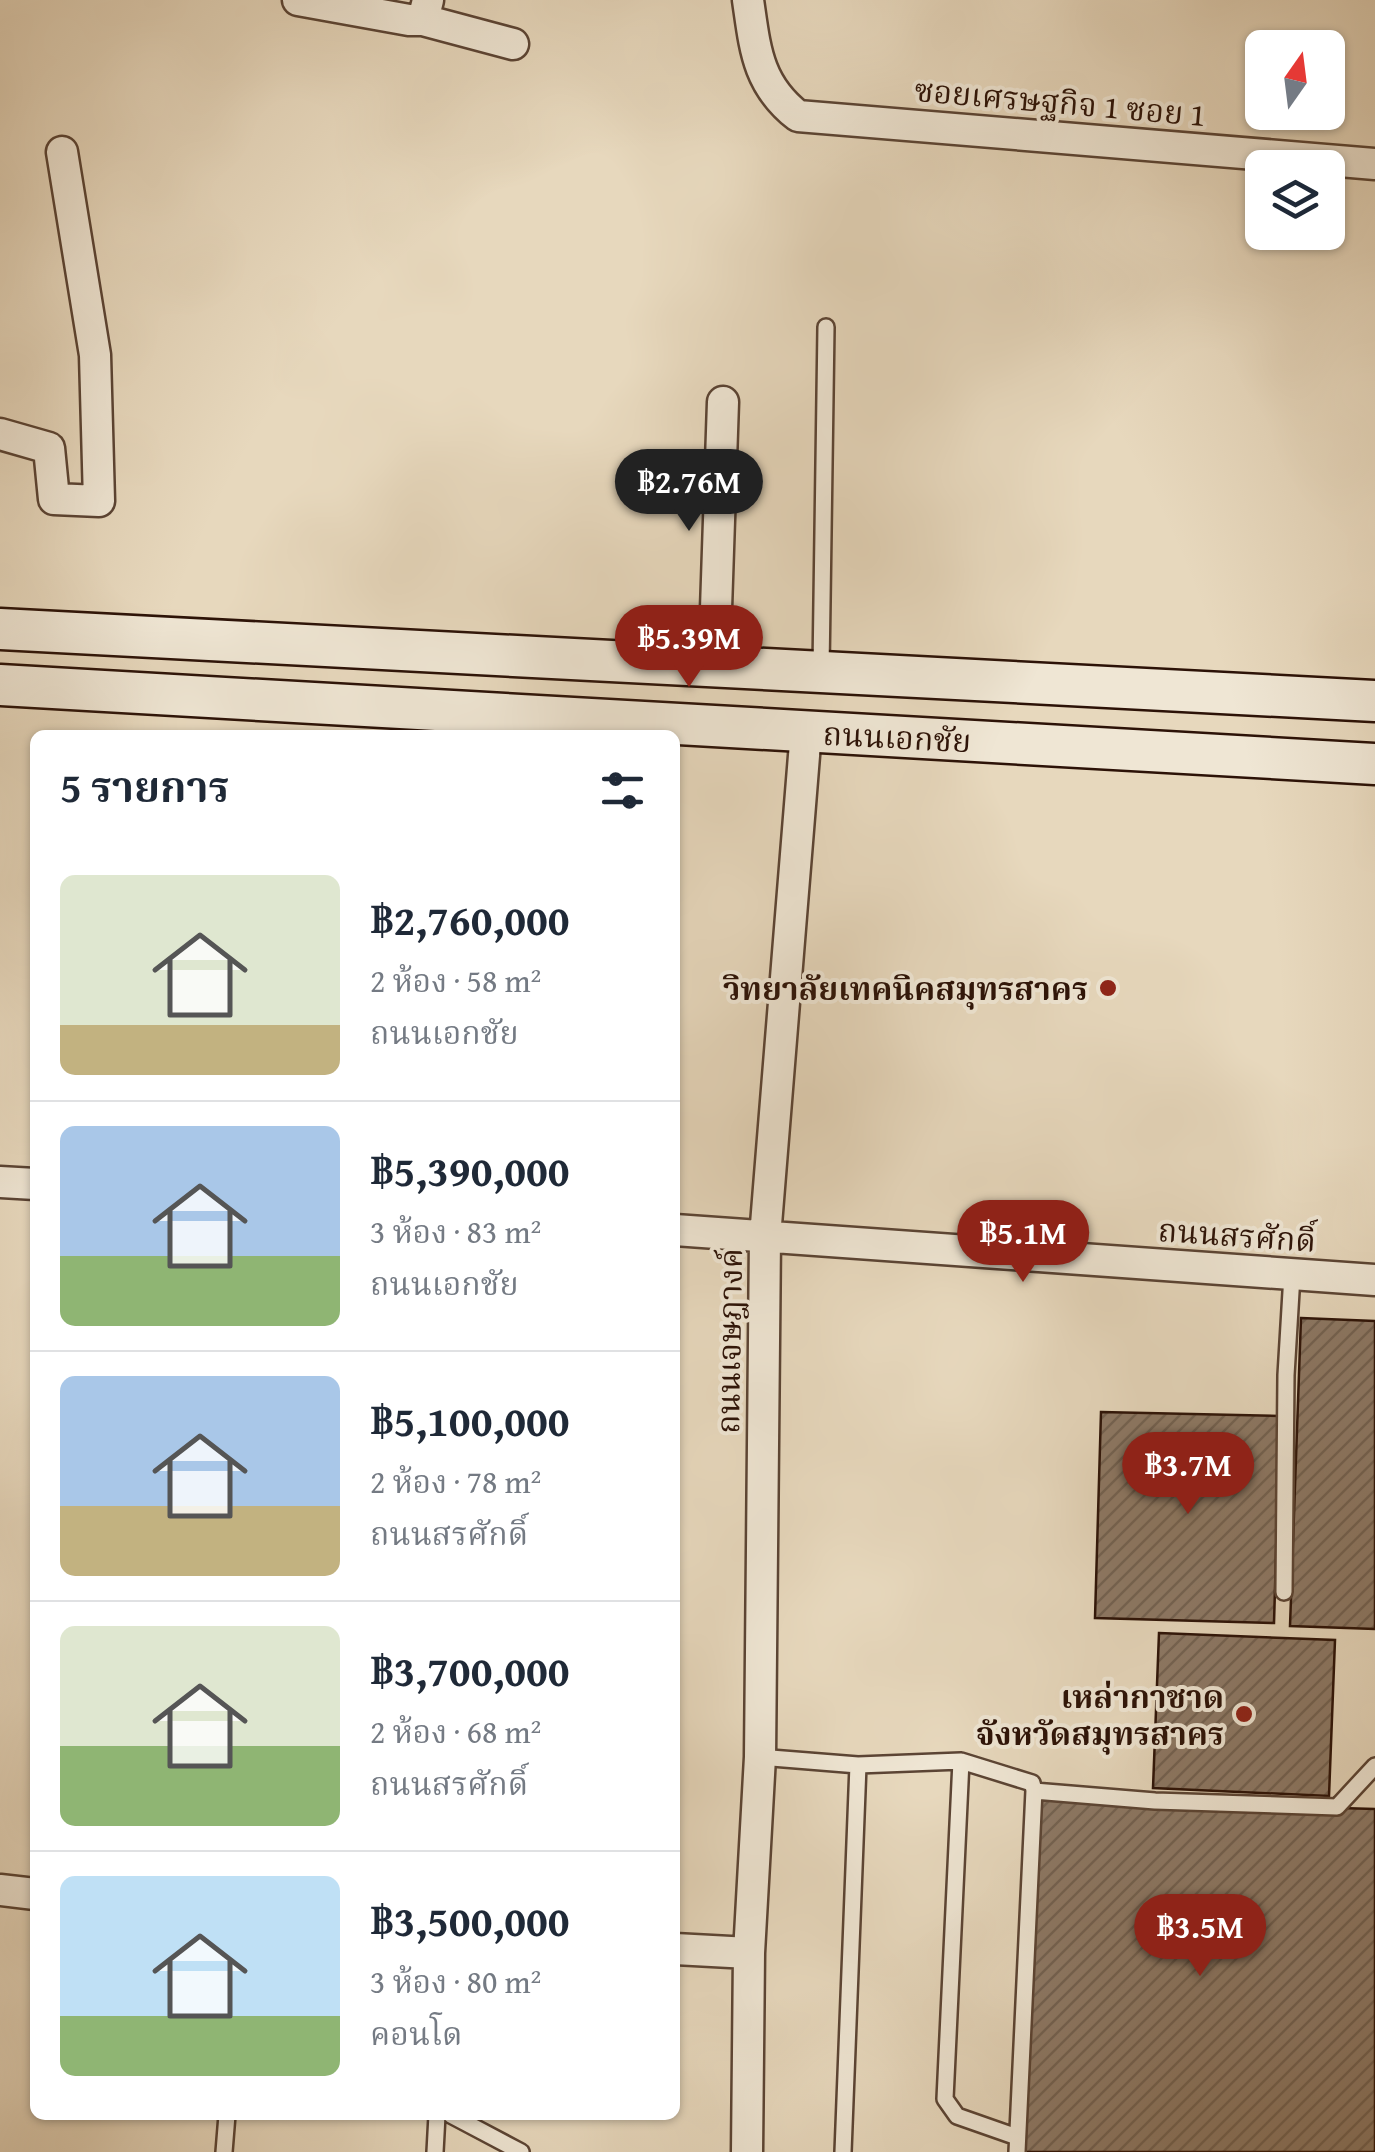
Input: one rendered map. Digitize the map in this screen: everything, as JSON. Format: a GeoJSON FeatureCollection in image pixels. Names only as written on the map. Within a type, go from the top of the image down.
{"type":"FeatureCollection","features":[{"type":"Feature","properties":{"kind":"main road","name":"ถนนเอกชัย"},"geometry":{"type":"LineString","coordinates":[[0,629],[1375,701]]}},
{"type":"Feature","properties":{"kind":"main road","name":"ถนนเอกชัย"},"geometry":{"type":"LineString","coordinates":[[0,686],[1375,764]]}},
{"type":"Feature","properties":{"kind":"street"},"geometry":{"type":"LineString","coordinates":[[298,0],[425,10],[513,44]]}},
{"type":"Feature","properties":{"kind":"street","name":"ซอยเศรษฐกิจ 1 ซอย 1"},"geometry":{"type":"LineString","coordinates":[[748,0],[765,78],[777,100],[798,116],[1375,164]]}},
{"type":"Feature","properties":{"kind":"street"},"geometry":{"type":"LineString","coordinates":[[0,434],[50,448],[54,499],[99,501],[95,355],[62,152]]}},
{"type":"Feature","properties":{"kind":"street"},"geometry":{"type":"LineString","coordinates":[[714,668],[723,402]]}},
{"type":"Feature","properties":{"kind":"street","name":"ถนนเจษฎางค์"},"geometry":{"type":"LineString","coordinates":[[747,2152],[749,1953],[760,1757],[765,1237],[806,732]]}},
{"type":"Feature","properties":{"kind":"street"},"geometry":{"type":"LineString","coordinates":[[0,1182],[30,1184]]}},
{"type":"Feature","properties":{"kind":"street","name":"ถนนสรศักดิ์"},"geometry":{"type":"LineString","coordinates":[[680,1230],[1375,1280]]}},
{"type":"Feature","properties":{"kind":"street"},"geometry":{"type":"LineString","coordinates":[[0,1890],[30,1893]]}},
{"type":"Feature","properties":{"kind":"street"},"geometry":{"type":"LineString","coordinates":[[680,1949],[749,1953]]}},
{"type":"Feature","properties":{"kind":"lane"},"geometry":{"type":"LineString","coordinates":[[821,673],[826,327]]}},
{"type":"Feature","properties":{"kind":"lane"},"geometry":{"type":"LineString","coordinates":[[1284,1592],[1286,1375],[1292,1274]]}},
{"type":"Feature","properties":{"kind":"lane"},"geometry":{"type":"LineString","coordinates":[[760,1757],[858,1765],[960,1761],[1030,1782],[1034,1791],[1017,2144],[958,2116],[945,2099],[960,1761]]}},
{"type":"Feature","properties":{"kind":"lane"},"geometry":{"type":"LineString","coordinates":[[843,2152],[858,1765]]}},
{"type":"Feature","properties":{"kind":"lane"},"geometry":{"type":"LineString","coordinates":[[1034,1791],[1338,1807],[1375,1766]]}},
{"type":"Feature","properties":{"kind":"lane"},"geometry":{"type":"LineString","coordinates":[[224,2152],[227,2120]]}},
{"type":"Feature","properties":{"kind":"lane"},"geometry":{"type":"LineString","coordinates":[[434,2152],[436,2120]]}},
{"type":"Feature","properties":{"kind":"lane"},"geometry":{"type":"LineString","coordinates":[[460,2120],[521,2152]]}},
{"type":"Feature","properties":{"kind":"building"},"geometry":{"type":"Polygon","coordinates":[[[1301,1318],[1375,1321],[1375,1629],[1290,1626],[1301,1318]]]}},
{"type":"Feature","properties":{"kind":"building"},"geometry":{"type":"Polygon","coordinates":[[[1101,1412],[1280,1416],[1274,1623],[1095,1618],[1101,1412]]]}},
{"type":"Feature","properties":{"kind":"building","name":"เหล่ากาชาด จังหวัดสมุทรสาคร"},"geometry":{"type":"Polygon","coordinates":[[[1159,1633],[1335,1640],[1329,1796],[1153,1788],[1159,1633]]]}},
{"type":"Feature","properties":{"kind":"building"},"geometry":{"type":"Polygon","coordinates":[[[1034,1799],[1375,1809],[1375,2152],[1021,2152],[1034,1799]]]}},
{"type":"Feature","properties":{"kind":"place","name":"วิทยาลัยเทคนิคสมุทรสาคร"},"geometry":{"type":"Point","coordinates":[1108,988]}},
{"type":"Feature","properties":{"kind":"place","name":"เหล่ากาชาด จังหวัดสมุทรสาคร"},"geometry":{"type":"Point","coordinates":[1244,1714]}}]}
